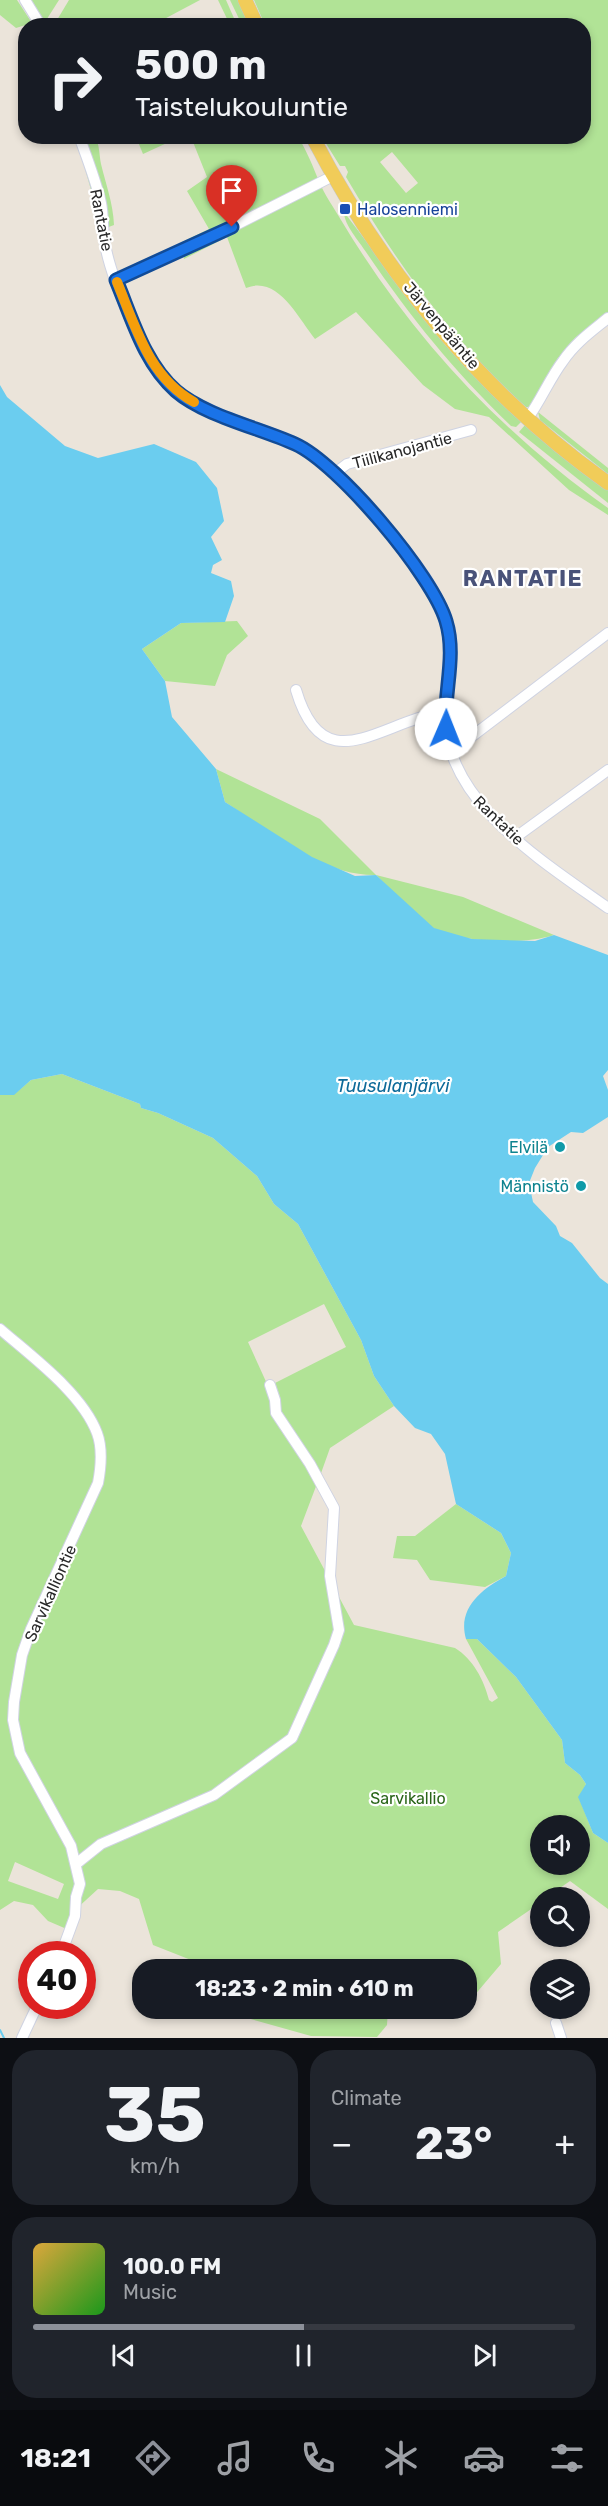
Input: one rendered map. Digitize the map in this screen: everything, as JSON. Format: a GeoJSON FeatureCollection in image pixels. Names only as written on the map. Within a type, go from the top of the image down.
{"type":"FeatureCollection","features":[{"type":"Feature","properties":{"kind":"main road"},"geometry":{"type":"LineString","coordinates":[[245,0],[253,18]]}},
{"type":"Feature","properties":{"kind":"main road","name":"Järvenpääntie"},"geometry":{"type":"LineString","coordinates":[[316,144],[333,176],[373,238],[424,306],[466,356],[528,418],[608,483]]}},
{"type":"Feature","properties":{"kind":"street"},"geometry":{"type":"LineString","coordinates":[[25,0],[36,18]]}},
{"type":"Feature","properties":{"kind":"street","name":"Rantatie"},"geometry":{"type":"LineString","coordinates":[[82,144],[101,204],[105,244],[116,280],[152,363],[160,376],[178,393],[208,409],[297,444],[318,457],[420,569],[446,621],[451,652],[445,712],[450,753],[464,783],[482,807],[516,837],[608,908]]}},
{"type":"Feature","properties":{"kind":"street"},"geometry":{"type":"LineString","coordinates":[[116,280],[220,233],[333,176]]}},
{"type":"Feature","properties":{"kind":"street"},"geometry":{"type":"LineString","coordinates":[[528,418],[561,362],[579,341],[607,319]]}},
{"type":"Feature","properties":{"kind":"street","name":"Tiilikanojantie"},"geometry":{"type":"LineString","coordinates":[[335,473],[347,464],[412,445],[437,442],[471,430]]}},
{"type":"Feature","properties":{"kind":"street"},"geometry":{"type":"LineString","coordinates":[[450,753],[608,633]]}},
{"type":"Feature","properties":{"kind":"street"},"geometry":{"type":"LineString","coordinates":[[296,690],[300,703],[317,730],[327,740],[335,742],[353,741],[430,714],[445,712]]}},
{"type":"Feature","properties":{"kind":"street"},"geometry":{"type":"LineString","coordinates":[[516,837],[608,770]]}},
{"type":"Feature","properties":{"kind":"street","name":"Sarvikalliontie"},"geometry":{"type":"LineString","coordinates":[[0,1329],[75,1399],[97,1432],[100,1449],[101,1466],[98,1483],[25,1646],[14,1711],[20,1753],[71,1846],[76,1864],[80,1884],[76,1897],[75,1916],[66,1941]]}},
{"type":"Feature","properties":{"kind":"street"},"geometry":{"type":"LineString","coordinates":[[76,1864],[101,1844],[214,1795],[292,1738],[334,1645],[339,1630],[330,1576],[334,1508],[310,1464],[276,1413],[270,1385]]}},
{"type":"Feature","properties":{"kind":"street"},"geometry":{"type":"LineString","coordinates":[[22,2038],[31,2019]]}},
{"type":"Feature","properties":{"kind":"street"},"geometry":{"type":"LineString","coordinates":[[556,2023],[561,2038]]}},
{"type":"Feature","properties":{"kind":"green space"},"geometry":{"type":"Polygon","coordinates":[[[0,0],[17,0],[29,18],[18,18],[18,27],[16,28],[0,15],[0,0]]]}},
{"type":"Feature","properties":{"kind":"green space"},"geometry":{"type":"Polygon","coordinates":[[[28,0],[59,0],[48,18],[42,18],[28,0]]]}},
{"type":"Feature","properties":{"kind":"green space"},"geometry":{"type":"Polygon","coordinates":[[[69,0],[200,0],[166,18],[58,18],[69,0]]]}},
{"type":"Feature","properties":{"kind":"green space"},"geometry":{"type":"Polygon","coordinates":[[[218,0],[226,0],[234,18],[227,18],[218,0]]]}},
{"type":"Feature","properties":{"kind":"green space"},"geometry":{"type":"Polygon","coordinates":[[[230,0],[241,0],[249,18],[239,18],[230,0]]]}},
{"type":"Feature","properties":{"kind":"green space"},"geometry":{"type":"Polygon","coordinates":[[[254,0],[608,0],[608,313],[575,338],[558,358],[531,407],[526,407],[499,382],[427,299],[365,209],[346,177],[348,172],[345,166],[340,166],[326,144],[591,144],[591,18],[262,18],[254,0]],[[392,152],[380,162],[406,193],[418,183],[392,152]]]}},
{"type":"Feature","properties":{"kind":"green space"},"geometry":{"type":"Polygon","coordinates":[[[78,144],[98,144],[114,225],[98,231],[93,197],[78,144]]]}},
{"type":"Feature","properties":{"kind":"green space"},"geometry":{"type":"Polygon","coordinates":[[[139,144],[165,144],[143,154],[139,144]]]}},
{"type":"Feature","properties":{"kind":"green space"},"geometry":{"type":"Polygon","coordinates":[[[194,144],[302,144],[324,191],[341,220],[396,303],[427,341],[494,413],[530,447],[608,508],[608,515],[569,490],[489,417],[455,409],[423,385],[356,312],[315,339],[294,310],[277,293],[257,286],[246,288],[227,237],[184,259],[182,242],[209,229],[187,191],[207,177],[194,144]]]}},
{"type":"Feature","properties":{"kind":"green space"},"geometry":{"type":"Polygon","coordinates":[[[344,212],[378,257],[522,421],[516,427],[511,426],[451,364],[416,321],[352,233],[344,212]]]}},
{"type":"Feature","properties":{"kind":"green space"},"geometry":{"type":"Polygon","coordinates":[[[538,412],[608,468],[608,474],[540,420],[538,412]]]}},
{"type":"Feature","properties":{"kind":"green space"},"geometry":{"type":"Polygon","coordinates":[[[525,425],[608,490],[608,503],[519,432],[525,425]]]}},
{"type":"Feature","properties":{"kind":"green space"},"geometry":{"type":"Polygon","coordinates":[[[237,621],[248,636],[227,655],[215,686],[165,681],[142,649],[181,623],[237,621]]]}},
{"type":"Feature","properties":{"kind":"green space"},"geometry":{"type":"Polygon","coordinates":[[[216,769],[320,819],[376,875],[336,868],[316,860],[278,838],[225,802],[216,769]]]}},
{"type":"Feature","properties":{"kind":"green space"},"geometry":{"type":"Polygon","coordinates":[[[376,875],[463,897],[554,935],[527,940],[494,941],[447,934],[428,925],[376,875]]]}},
{"type":"Feature","properties":{"kind":"green space","name":"Sarvikallio"},"geometry":{"type":"Polygon","coordinates":[[[62,1074],[140,1104],[141,1108],[158,1113],[213,1138],[257,1176],[274,1204],[298,1224],[361,1340],[374,1376],[394,1406],[330,1448],[320,1476],[278,1412],[275,1383],[346,1347],[324,1304],[248,1342],[268,1386],[274,1414],[318,1481],[301,1526],[354,1625],[455,1648],[472,1664],[492,1702],[498,1698],[466,1639],[477,1639],[516,1677],[562,1740],[565,1763],[580,1775],[586,1784],[579,1798],[586,1815],[530,1815],[530,1875],[590,1875],[590,1826],[593,1833],[608,1843],[608,1909],[590,1896],[590,1887],[578,1887],[570,1881],[561,1887],[530,1887],[530,1910],[498,1932],[501,1964],[477,1992],[477,1959],[188,1959],[153,1945],[139,1899],[120,1891],[98,1889],[74,1911],[69,1930],[48,1921],[33,1905],[14,1901],[0,1910],[0,1095],[18,1091],[31,1080],[62,1074]],[[15,1862],[8,1881],[58,1899],[64,1884],[15,1862]]]}},
{"type":"Feature","properties":{"kind":"green space"},"geometry":{"type":"Polygon","coordinates":[[[456,1504],[501,1533],[511,1553],[506,1576],[485,1587],[430,1580],[417,1560],[393,1558],[397,1536],[415,1536],[456,1504]]]}},
{"type":"Feature","properties":{"kind":"green space"},"geometry":{"type":"Polygon","coordinates":[[[251,2019],[387,2019],[387,2025],[377,2037],[311,2036],[251,2019]]]}},
{"type":"Feature","properties":{"kind":"water","name":"Tuusulanjärvi"},"geometry":{"type":"Polygon","coordinates":[[[0,385],[7,397],[65,446],[98,458],[154,444],[196,462],[217,488],[224,521],[211,537],[222,560],[213,565],[211,573],[231,581],[234,596],[225,622],[181,623],[142,649],[165,681],[172,717],[216,769],[225,802],[312,857],[355,876],[376,875],[434,928],[472,939],[535,941],[554,935],[608,955],[608,1070],[603,1076],[608,1090],[608,1117],[583,1133],[571,1132],[548,1147],[529,1183],[533,1202],[556,1226],[560,1236],[572,1243],[600,1278],[608,1284],[608,1843],[593,1833],[590,1815],[586,1815],[578,1797],[586,1784],[580,1775],[565,1763],[562,1740],[516,1677],[477,1639],[466,1639],[464,1628],[468,1609],[480,1593],[506,1576],[511,1553],[501,1533],[456,1504],[445,1454],[431,1434],[415,1428],[394,1406],[374,1376],[361,1340],[298,1224],[274,1204],[257,1176],[213,1138],[158,1113],[141,1108],[140,1104],[62,1074],[31,1080],[14,1095],[0,1095],[0,385]]]}},
{"type":"Feature","properties":{"kind":"waterway"},"geometry":{"type":"LineString","coordinates":[[0,2030],[4,2038]]}},
{"type":"Feature","properties":{"kind":"slow traffic"},"geometry":{"type":"LineString","coordinates":[[117,282],[140,338],[160,376],[178,393],[194,402]]}},
{"type":"Feature","properties":{"kind":"place","name":"Halosenniemi"},"geometry":{"type":"Point","coordinates":[345,209]}},
{"type":"Feature","properties":{"kind":"place","name":"Elvilä"},"geometry":{"type":"Point","coordinates":[560,1147]}},
{"type":"Feature","properties":{"kind":"place","name":"Männistö"},"geometry":{"type":"Point","coordinates":[581,1186]}},
{"type":"Feature","properties":{"kind":"district","name":"RANTATIE"},"geometry":{"type":"Point","coordinates":[523,578]}},
{"type":"Feature","properties":{"kind":"route"},"geometry":{"type":"LineString","coordinates":[[232,227],[116,280],[140,338],[160,376],[178,393],[208,409],[297,444],[318,457],[389,532],[420,569],[446,621],[451,652],[445,712],[446,729]]}}]}
